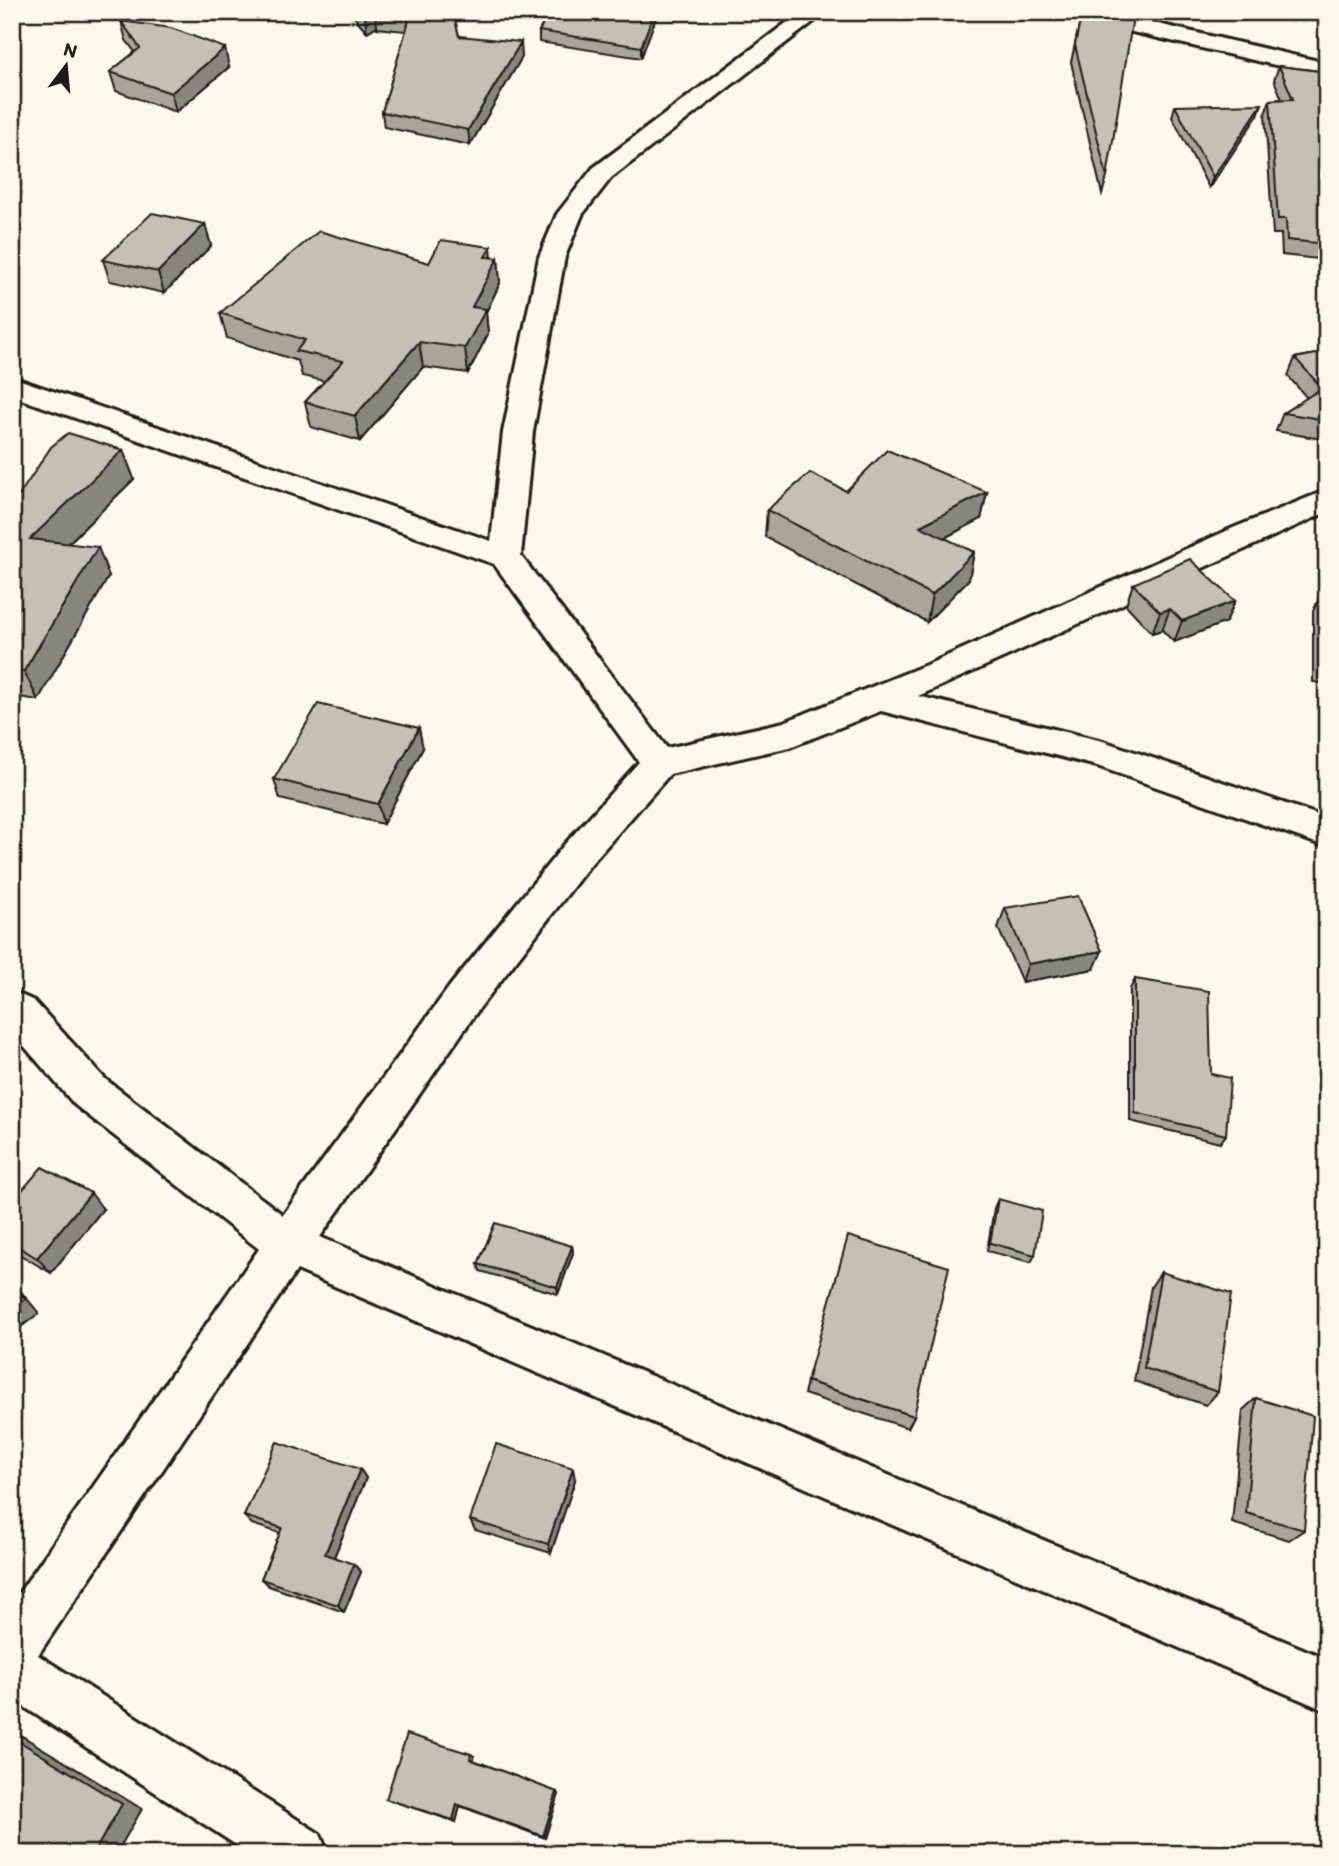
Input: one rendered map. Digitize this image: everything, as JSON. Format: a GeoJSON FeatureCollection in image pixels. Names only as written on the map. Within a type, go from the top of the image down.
{"type":"FeatureCollection","features":[{"type":"Feature","properties":{"kind":"street"},"geometry":{"type":"LineString","coordinates":[[505,557],[518,432],[552,257],[570,214],[602,173],[815,12]]}},
{"type":"Feature","properties":{"kind":"street"},"geometry":{"type":"LineString","coordinates":[[1063,12],[1115,21],[1327,70]]}},
{"type":"Feature","properties":{"kind":"street"},"geometry":{"type":"LineString","coordinates":[[12,386],[505,557],[659,763]]}},
{"type":"Feature","properties":{"kind":"street"},"geometry":{"type":"LineString","coordinates":[[12,1648],[288,1245],[464,998],[577,855],[659,763],[790,734],[943,672],[1327,500]]}},
{"type":"Feature","properties":{"kind":"street"},"geometry":{"type":"LineString","coordinates":[[878,698],[1103,754],[1327,833]]}},
{"type":"Feature","properties":{"kind":"street"},"geometry":{"type":"LineString","coordinates":[[12,1008],[20,1013],[90,1092],[288,1245],[1327,1685]]}},
{"type":"Feature","properties":{"kind":"street"},"geometry":{"type":"LineString","coordinates":[[12,1668],[300,1854]]}},
{"type":"Feature","properties":{"kind":"building"},"geometry":{"type":"Polygon","coordinates":[[[376,12],[453,12],[459,36],[521,42],[468,130],[382,112],[410,17],[376,12]]]}},
{"type":"Feature","properties":{"kind":"building"},"geometry":{"type":"Polygon","coordinates":[[[550,12],[654,12],[641,47],[539,31],[550,12]]]}},
{"type":"Feature","properties":{"kind":"building"},"geometry":{"type":"Polygon","coordinates":[[[1082,12],[1110,12],[1133,17],[1107,177],[1075,45],[1082,12]]]}},
{"type":"Feature","properties":{"kind":"building"},"geometry":{"type":"Polygon","coordinates":[[[121,21],[171,28],[225,48],[171,93],[110,72],[140,48],[121,21]]]}},
{"type":"Feature","properties":{"kind":"building"},"geometry":{"type":"Polygon","coordinates":[[[1279,66],[1327,72],[1327,244],[1287,240],[1286,219],[1278,219],[1270,100],[1293,99],[1279,66]]]}},
{"type":"Feature","properties":{"kind":"building"},"geometry":{"type":"Polygon","coordinates":[[[1262,104],[1213,177],[1175,106],[1262,104]]]}},
{"type":"Feature","properties":{"kind":"building"},"geometry":{"type":"Polygon","coordinates":[[[152,213],[205,224],[158,272],[103,260],[152,213]]]}},
{"type":"Feature","properties":{"kind":"building"},"geometry":{"type":"Polygon","coordinates":[[[319,231],[429,263],[441,240],[491,247],[485,257],[498,258],[472,307],[486,309],[465,348],[419,342],[355,416],[305,402],[343,361],[296,351],[305,340],[220,313],[319,231]]]}},
{"type":"Feature","properties":{"kind":"building"},"geometry":{"type":"Polygon","coordinates":[[[1327,352],[1327,420],[1283,413],[1322,388],[1295,358],[1327,352]]]}},
{"type":"Feature","properties":{"kind":"building"},"geometry":{"type":"Polygon","coordinates":[[[68,433],[123,450],[30,539],[98,547],[24,671],[12,670],[12,506],[51,447],[68,433]]]}},
{"type":"Feature","properties":{"kind":"building"},"geometry":{"type":"Polygon","coordinates":[[[887,450],[987,492],[920,526],[974,552],[932,595],[767,510],[810,473],[846,491],[887,450]]]}},
{"type":"Feature","properties":{"kind":"building"},"geometry":{"type":"Polygon","coordinates":[[[1190,559],[1235,601],[1182,621],[1170,609],[1160,612],[1133,584],[1190,559]]]}},
{"type":"Feature","properties":{"kind":"building"},"geometry":{"type":"Polygon","coordinates":[[[1323,590],[1327,591],[1327,661],[1324,661],[1323,590]]]}},
{"type":"Feature","properties":{"kind":"building"},"geometry":{"type":"Polygon","coordinates":[[[318,704],[419,728],[378,804],[274,779],[318,704]]]}},
{"type":"Feature","properties":{"kind":"building"},"geometry":{"type":"Polygon","coordinates":[[[1078,896],[1102,951],[1028,964],[1005,908],[1078,896]]]}},
{"type":"Feature","properties":{"kind":"building"},"geometry":{"type":"Polygon","coordinates":[[[1135,979],[1209,991],[1211,1074],[1230,1078],[1226,1135],[1135,1113],[1135,979]]]}},
{"type":"Feature","properties":{"kind":"building"},"geometry":{"type":"Polygon","coordinates":[[[42,1167],[91,1193],[37,1258],[12,1243],[12,1202],[42,1167]]]}},
{"type":"Feature","properties":{"kind":"building"},"geometry":{"type":"Polygon","coordinates":[[[998,1199],[1042,1211],[1035,1255],[990,1243],[998,1199]]]}},
{"type":"Feature","properties":{"kind":"building"},"geometry":{"type":"Polygon","coordinates":[[[495,1223],[572,1246],[557,1287],[478,1264],[495,1223]]]}},
{"type":"Feature","properties":{"kind":"building"},"geometry":{"type":"Polygon","coordinates":[[[848,1236],[949,1267],[914,1416],[807,1381],[848,1236]]]}},
{"type":"Feature","properties":{"kind":"building"},"geometry":{"type":"Polygon","coordinates":[[[1161,1272],[1231,1294],[1218,1392],[1144,1368],[1161,1272]]]}},
{"type":"Feature","properties":{"kind":"building"},"geometry":{"type":"Polygon","coordinates":[[[12,1284],[25,1299],[12,1309],[12,1284]]]}},
{"type":"Feature","properties":{"kind":"building"},"geometry":{"type":"Polygon","coordinates":[[[1256,1398],[1313,1416],[1304,1530],[1246,1513],[1256,1398]]]}},
{"type":"Feature","properties":{"kind":"building"},"geometry":{"type":"Polygon","coordinates":[[[277,1442],[360,1469],[325,1554],[354,1564],[338,1605],[261,1579],[282,1528],[244,1516],[277,1442]]]}},
{"type":"Feature","properties":{"kind":"building"},"geometry":{"type":"Polygon","coordinates":[[[496,1444],[573,1468],[548,1544],[470,1520],[496,1444]]]}},
{"type":"Feature","properties":{"kind":"building"},"geometry":{"type":"Polygon","coordinates":[[[407,1734],[471,1754],[470,1759],[557,1792],[543,1836],[457,1804],[453,1820],[386,1799],[407,1734]]]}},
{"type":"Feature","properties":{"kind":"building"},"geometry":{"type":"Polygon","coordinates":[[[12,1737],[122,1804],[93,1854],[12,1854],[12,1737]]]}}]}
